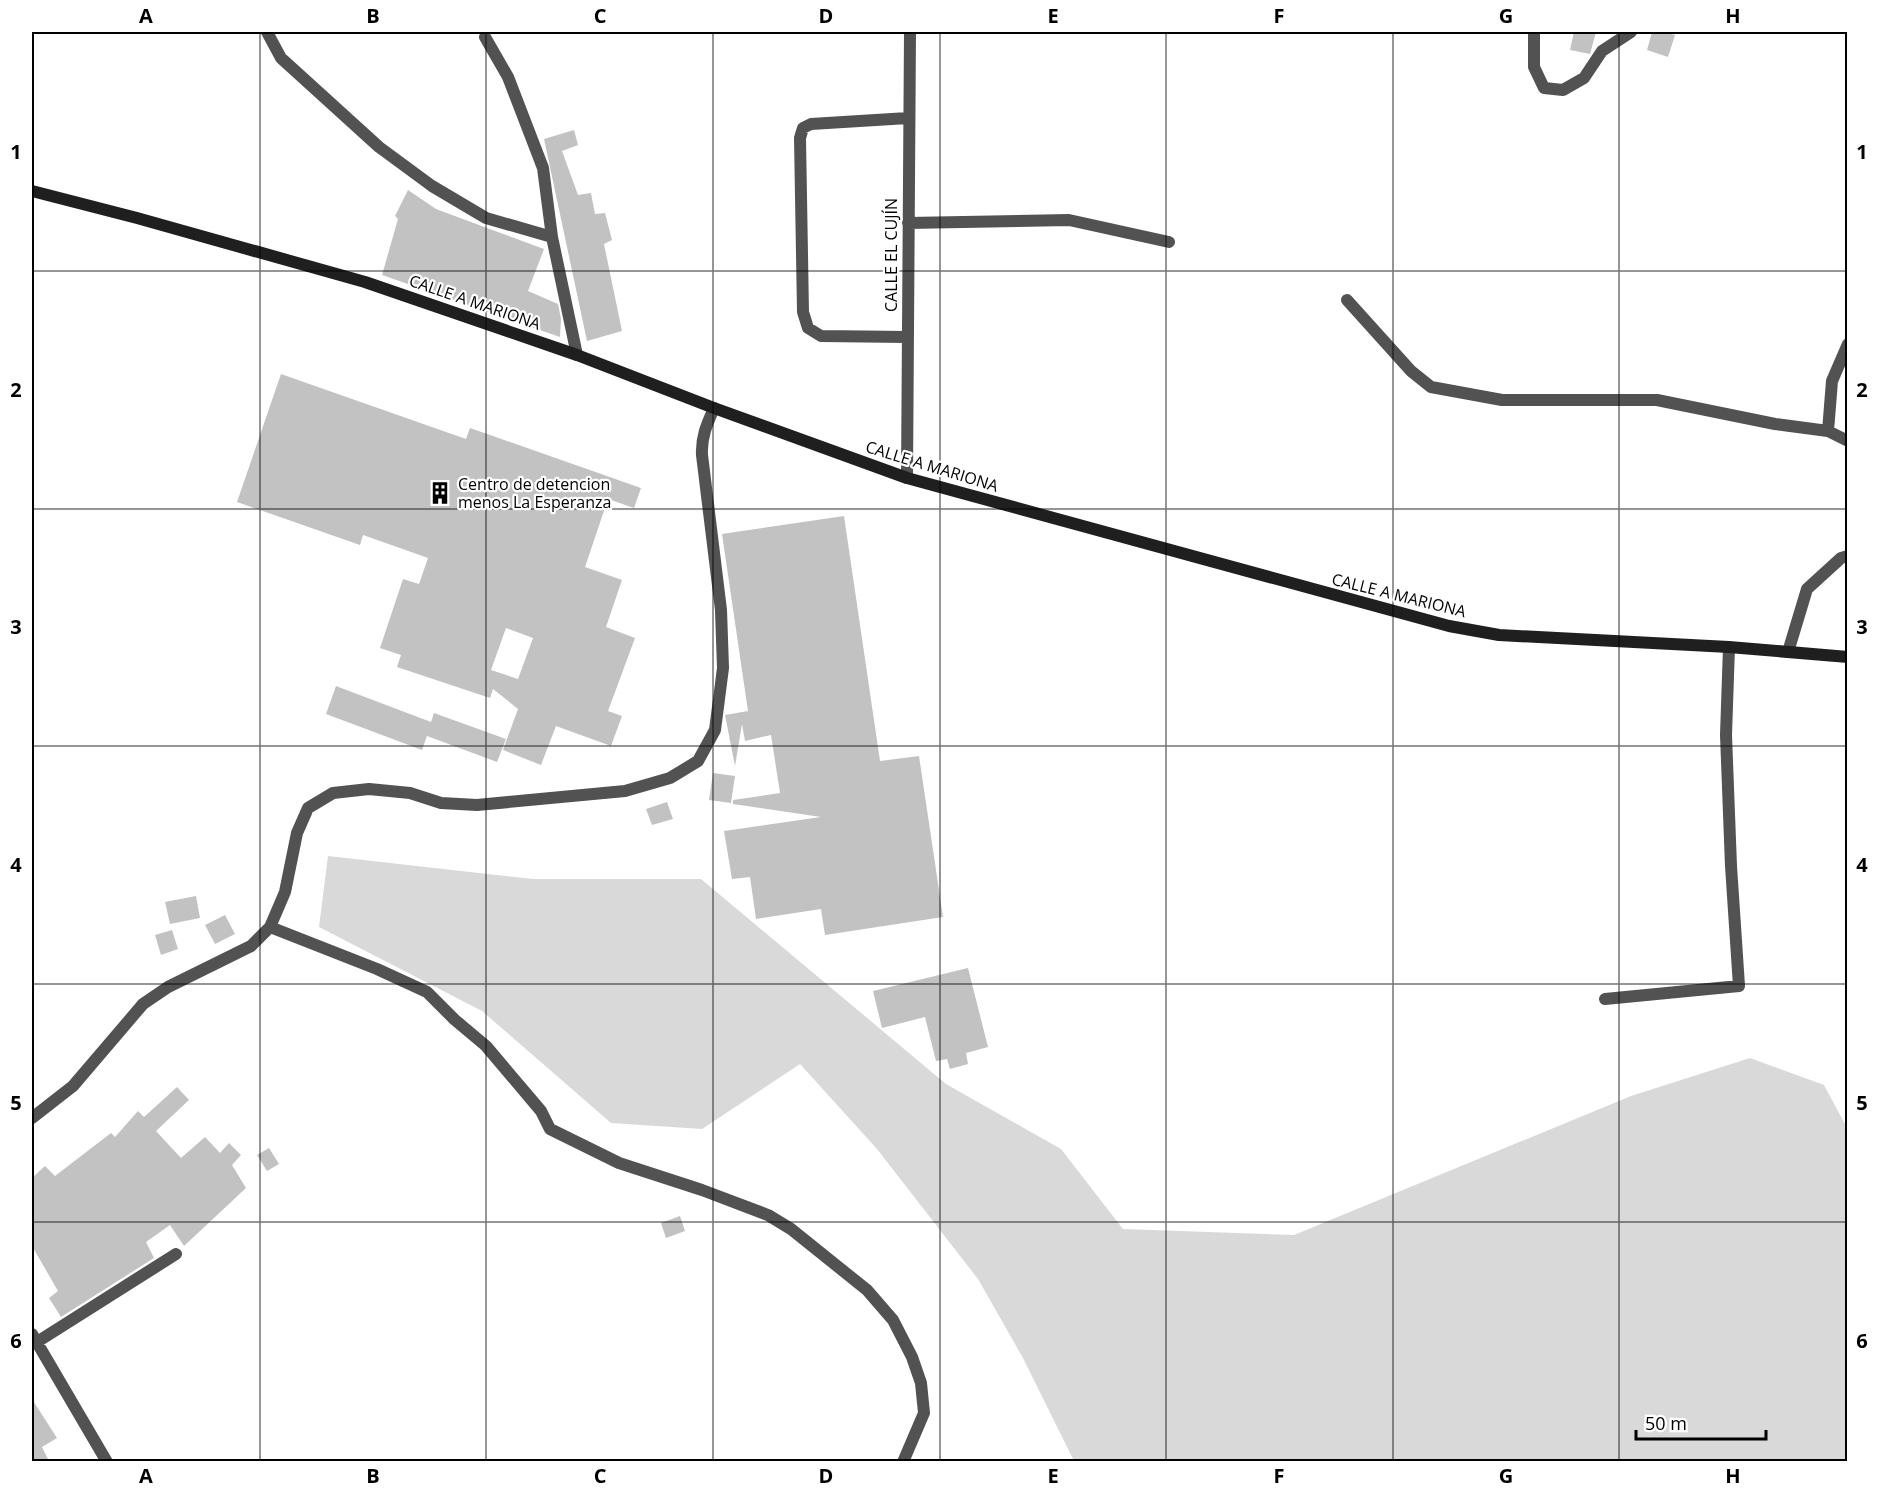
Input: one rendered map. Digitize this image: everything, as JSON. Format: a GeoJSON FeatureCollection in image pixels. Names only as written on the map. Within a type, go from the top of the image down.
{"type":"FeatureCollection","features":[{"type":"Feature","properties":{"kind":"main road","name":"CALLE A MARIONA"},"geometry":{"type":"LineString","coordinates":[[32,191],[365,282],[577,355],[714,408],[907,478],[1449,626],[1499,635],[1730,647],[1848,657]]}},
{"type":"Feature","properties":{"kind":"street"},"geometry":{"type":"LineString","coordinates":[[267,32],[281,58],[379,147],[432,186],[486,218],[552,237]]}},
{"type":"Feature","properties":{"kind":"street","name":"CALLE EL CUJÍN"},"geometry":{"type":"LineString","coordinates":[[907,478],[910,32]]}},
{"type":"Feature","properties":{"kind":"street"},"geometry":{"type":"LineString","coordinates":[[1534,32],[1534,67],[1544,88],[1563,90],[1584,78],[1602,51],[1631,32]]}},
{"type":"Feature","properties":{"kind":"street"},"geometry":{"type":"LineString","coordinates":[[485,37],[508,77],[543,168],[552,237],[577,355]]}},
{"type":"Feature","properties":{"kind":"street"},"geometry":{"type":"LineString","coordinates":[[907,337],[821,336],[808,328],[803,312],[800,138],[803,128],[811,124],[908,118]]}},
{"type":"Feature","properties":{"kind":"street"},"geometry":{"type":"LineString","coordinates":[[908,223],[1069,220],[1169,242]]}},
{"type":"Feature","properties":{"kind":"street"},"geometry":{"type":"LineString","coordinates":[[1347,300],[1411,371],[1431,387],[1502,400],[1657,400],[1775,424],[1827,431],[1848,441]]}},
{"type":"Feature","properties":{"kind":"street"},"geometry":{"type":"LineString","coordinates":[[1827,431],[1832,381],[1848,344]]}},
{"type":"Feature","properties":{"kind":"street"},"geometry":{"type":"LineString","coordinates":[[32,1118],[73,1086],[143,1004],[168,987],[251,946],[270,927],[285,892],[297,833],[308,808],[333,793],[369,789],[410,793],[441,803],[477,805],[625,791],[670,778],[698,761],[715,730],[723,668],[721,610],[701,441],[714,408]]}},
{"type":"Feature","properties":{"kind":"street"},"geometry":{"type":"LineString","coordinates":[[1788,652],[1807,589],[1841,558],[1848,556]]}},
{"type":"Feature","properties":{"kind":"street"},"geometry":{"type":"LineString","coordinates":[[1605,999],[1738,986],[1726,735],[1730,647]]}},
{"type":"Feature","properties":{"kind":"street"},"geometry":{"type":"LineString","coordinates":[[270,927],[377,969],[427,992],[486,1046],[541,1111],[550,1129],[619,1163],[702,1190],[768,1215],[790,1229],[867,1290],[893,1320],[912,1357],[921,1383],[924,1413],[903,1461]]}},
{"type":"Feature","properties":{"kind":"street"},"geometry":{"type":"LineString","coordinates":[[107,1461],[34,1338],[176,1254]]}},
{"type":"Feature","properties":{"kind":"shaded area"},"geometry":{"type":"Polygon","coordinates":[[[328,856],[533,879],[701,879],[946,1084],[1061,1149],[1123,1229],[1294,1235],[1631,1096],[1750,1058],[1824,1085],[1847,1128],[1847,1461],[1074,1461],[1023,1358],[978,1279],[877,1149],[800,1064],[702,1129],[611,1123],[482,1011],[319,927],[328,856]]]}},
{"type":"Feature","properties":{"kind":"building"},"geometry":{"type":"Polygon","coordinates":[[[1574,32],[1596,32],[1590,54],[1570,50],[1574,32]]]}},
{"type":"Feature","properties":{"kind":"building"},"geometry":{"type":"Polygon","coordinates":[[[1652,32],[1675,35],[1668,57],[1647,50],[1652,32]]]}},
{"type":"Feature","properties":{"kind":"building"},"geometry":{"type":"Polygon","coordinates":[[[574,130],[578,145],[562,151],[578,195],[591,193],[595,214],[605,213],[612,240],[604,244],[622,331],[587,341],[544,139],[574,130]]]}},
{"type":"Feature","properties":{"kind":"building"},"geometry":{"type":"Polygon","coordinates":[[[408,190],[436,209],[544,249],[528,291],[558,304],[561,319],[560,337],[382,275],[398,219],[395,216],[408,190]]]}},
{"type":"Feature","properties":{"kind":"building","name":"Centro de detencion menos La Esperanza"},"geometry":{"type":"Polygon","coordinates":[[[281,374],[466,439],[470,428],[641,488],[634,508],[608,499],[585,567],[622,580],[606,627],[635,638],[608,711],[622,716],[611,746],[556,726],[541,765],[503,750],[518,709],[493,689],[490,698],[397,667],[401,655],[380,648],[403,579],[419,584],[428,558],[363,535],[360,545],[237,502],[281,374]],[[506,628],[491,670],[518,679],[533,638],[506,628]]]}},
{"type":"Feature","properties":{"kind":"building"},"geometry":{"type":"Polygon","coordinates":[[[844,516],[880,761],[919,756],[943,917],[825,935],[821,909],[756,919],[750,877],[732,879],[724,831],[821,817],[733,804],[733,800],[780,793],[771,735],[745,741],[742,724],[735,766],[725,715],[748,711],[722,534],[844,516]]]}},
{"type":"Feature","properties":{"kind":"building"},"geometry":{"type":"Polygon","coordinates":[[[336,686],[431,722],[434,713],[506,739],[497,762],[427,736],[422,750],[326,714],[336,686]]]}},
{"type":"Feature","properties":{"kind":"building"},"geometry":{"type":"Polygon","coordinates":[[[713,773],[735,776],[731,803],[709,800],[713,773]]]}},
{"type":"Feature","properties":{"kind":"building"},"geometry":{"type":"Polygon","coordinates":[[[667,802],[673,819],[652,825],[646,809],[667,802]]]}},
{"type":"Feature","properties":{"kind":"building"},"geometry":{"type":"Polygon","coordinates":[[[196,896],[200,918],[170,924],[165,902],[196,896]]]}},
{"type":"Feature","properties":{"kind":"building"},"geometry":{"type":"Polygon","coordinates":[[[225,915],[235,934],[215,944],[205,925],[225,915]]]}},
{"type":"Feature","properties":{"kind":"building"},"geometry":{"type":"Polygon","coordinates":[[[172,930],[178,949],[161,955],[155,935],[172,930]]]}},
{"type":"Feature","properties":{"kind":"building"},"geometry":{"type":"Polygon","coordinates":[[[968,968],[988,1047],[966,1053],[968,1064],[950,1069],[947,1059],[936,1061],[925,1017],[882,1028],[873,991],[968,968]]]}},
{"type":"Feature","properties":{"kind":"building"},"geometry":{"type":"Polygon","coordinates":[[[177,1087],[189,1100],[156,1131],[181,1158],[205,1137],[220,1153],[229,1143],[241,1155],[232,1165],[246,1188],[184,1246],[170,1225],[146,1242],[154,1258],[61,1317],[49,1298],[58,1291],[32,1246],[32,1178],[45,1166],[55,1176],[111,1133],[115,1137],[138,1111],[144,1117],[177,1087]]]}},
{"type":"Feature","properties":{"kind":"building"},"geometry":{"type":"Polygon","coordinates":[[[269,1148],[279,1164],[267,1171],[257,1155],[269,1148]]]}},
{"type":"Feature","properties":{"kind":"building"},"geometry":{"type":"Polygon","coordinates":[[[680,1216],[685,1231],[666,1238],[661,1223],[680,1216]]]}},
{"type":"Feature","properties":{"kind":"building"},"geometry":{"type":"Polygon","coordinates":[[[32,1399],[57,1438],[42,1447],[49,1461],[32,1461],[32,1399]]]}},
{"type":"Feature","properties":{"kind":"place","name":"Centro de detencion menos La Esperanza"},"geometry":{"type":"Point","coordinates":[440,493]}}]}
